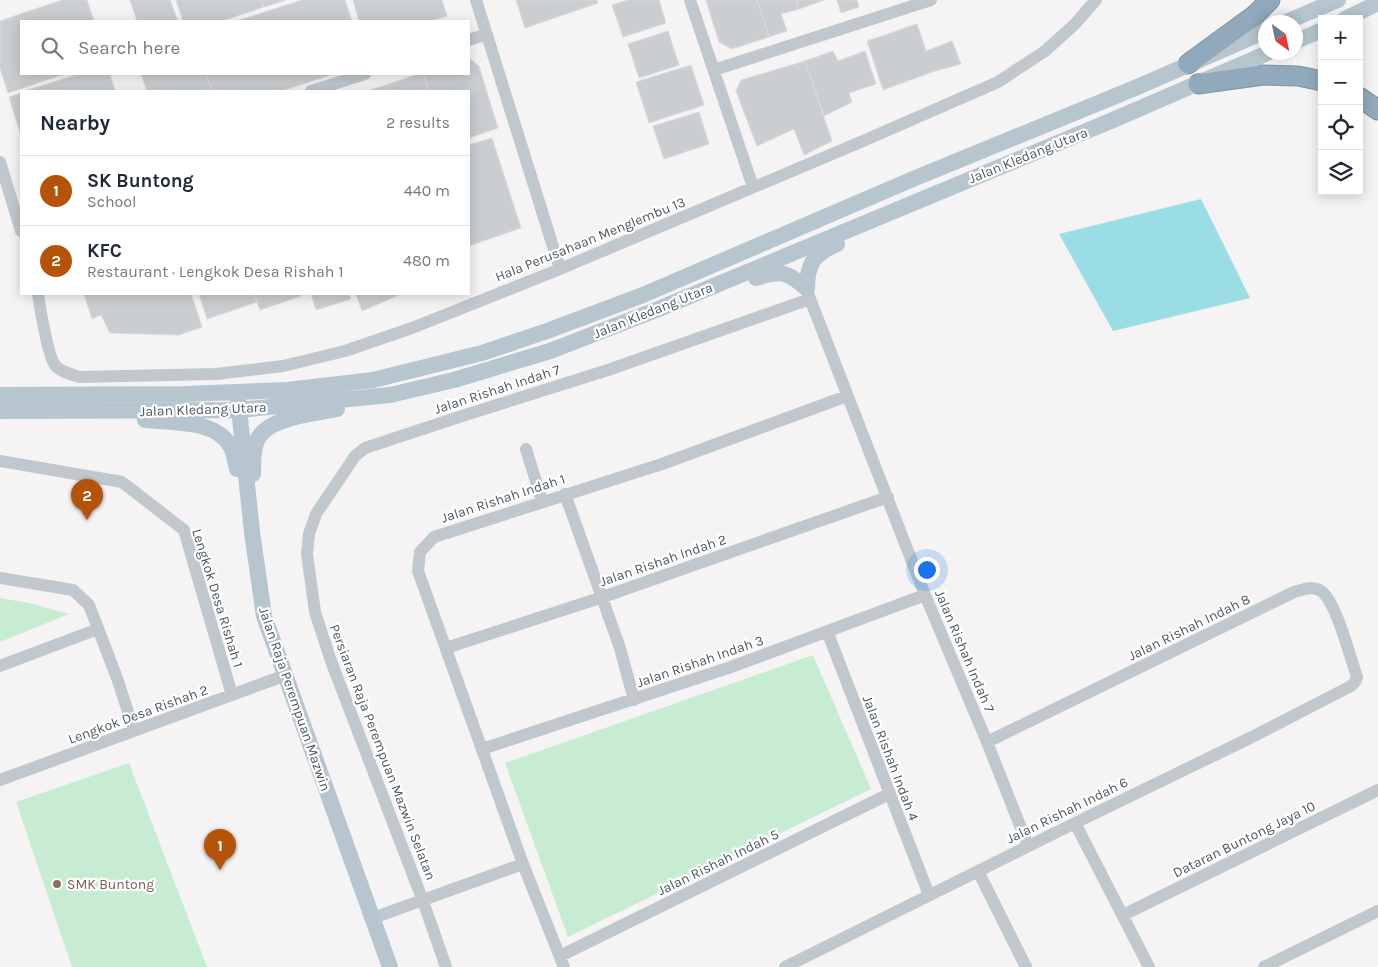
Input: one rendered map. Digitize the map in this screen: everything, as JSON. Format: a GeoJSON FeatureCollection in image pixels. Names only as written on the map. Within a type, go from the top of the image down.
{"type":"FeatureCollection","features":[{"type":"Feature","properties":{"kind":"highway"},"geometry":{"type":"LineString","coordinates":[[1188,64],[1255,15],[1270,0]]}},
{"type":"Feature","properties":{"kind":"highway"},"geometry":{"type":"LineString","coordinates":[[1198,84],[1263,75],[1298,76],[1318,80]]}},
{"type":"Feature","properties":{"kind":"highway"},"geometry":{"type":"LineString","coordinates":[[1363,100],[1378,110]]}},
{"type":"Feature","properties":{"kind":"main road"},"geometry":{"type":"LineString","coordinates":[[1303,15],[1338,0]]}},
{"type":"Feature","properties":{"kind":"main road"},"geometry":{"type":"LineString","coordinates":[[1353,15],[1378,3]]}},
{"type":"Feature","properties":{"kind":"main road"},"geometry":{"type":"LineString","coordinates":[[1303,38],[1318,32]]}},
{"type":"Feature","properties":{"kind":"main road","name":"Jalan Kledang Utara"},"geometry":{"type":"LineString","coordinates":[[0,395],[287,390],[374,380],[482,353],[642,295],[1258,34]]}},
{"type":"Feature","properties":{"kind":"main road","name":"Jalan Kledang Utara"},"geometry":{"type":"LineString","coordinates":[[0,412],[239,410],[390,394],[454,380],[550,351],[656,310],[1258,57]]}},
{"type":"Feature","properties":{"kind":"main road"},"geometry":{"type":"LineString","coordinates":[[808,294],[807,278],[810,264],[819,254],[832,246],[931,204],[983,174]]}},
{"type":"Feature","properties":{"kind":"main road"},"geometry":{"type":"LineString","coordinates":[[656,310],[672,309],[707,298],[771,273],[779,272],[788,274],[808,294]]}},
{"type":"Feature","properties":{"kind":"main road","name":"Jalan Raja Perempuan Mazwin"},"geometry":{"type":"LineString","coordinates":[[238,392],[252,532],[264,616],[390,967]]}},
{"type":"Feature","properties":{"kind":"main road"},"geometry":{"type":"LineString","coordinates":[[252,532],[253,463],[256,441],[266,429],[280,421],[353,405],[390,394]]}},
{"type":"Feature","properties":{"kind":"main road"},"geometry":{"type":"LineString","coordinates":[[59,412],[204,425],[219,433],[230,446],[252,532]]}},
{"type":"Feature","properties":{"kind":"street"},"geometry":{"type":"LineString","coordinates":[[476,0],[560,269]]}},
{"type":"Feature","properties":{"kind":"street"},"geometry":{"type":"LineString","coordinates":[[690,0],[753,187]]}},
{"type":"Feature","properties":{"kind":"street"},"geometry":{"type":"LineString","coordinates":[[714,70],[932,0]]}},
{"type":"Feature","properties":{"kind":"street","name":"Hala Perusahaan Menglembu 13"},"geometry":{"type":"LineString","coordinates":[[38,295],[48,347],[55,365],[64,372],[79,377],[216,374],[283,366],[345,351],[412,328],[560,269],[998,82],[1044,51],[1074,25],[1096,0]]}},
{"type":"Feature","properties":{"kind":"street"},"geometry":{"type":"LineString","coordinates":[[470,40],[488,34]]}},
{"type":"Feature","properties":{"kind":"street"},"geometry":{"type":"LineString","coordinates":[[314,90],[362,75]]}},
{"type":"Feature","properties":{"kind":"street"},"geometry":{"type":"LineString","coordinates":[[0,162],[15,187],[20,224]]}},
{"type":"Feature","properties":{"kind":"street","name":"Jalan Rishah Indah 7"},"geometry":{"type":"LineString","coordinates":[[315,612],[307,554],[316,514],[355,456],[366,448],[608,370],[808,294],[925,595],[987,742],[1028,846]]}},
{"type":"Feature","properties":{"kind":"street","name":"Jalan Rishah Indah 1"},"geometry":{"type":"LineString","coordinates":[[562,961],[522,864],[418,570],[420,552],[434,537],[662,464],[847,396]]}},
{"type":"Feature","properties":{"kind":"street"},"geometry":{"type":"LineString","coordinates":[[526,449],[542,501]]}},
{"type":"Feature","properties":{"kind":"street","name":"Lengkok Desa Rishah 1"},"geometry":{"type":"LineString","coordinates":[[0,461],[122,482],[184,530],[232,695]]}},
{"type":"Feature","properties":{"kind":"street"},"geometry":{"type":"LineString","coordinates":[[565,494],[620,648],[634,700]]}},
{"type":"Feature","properties":{"kind":"street","name":"Jalan Rishah Indah 2"},"geometry":{"type":"LineString","coordinates":[[446,648],[602,597],[888,497]]}},
{"type":"Feature","properties":{"kind":"street"},"geometry":{"type":"LineString","coordinates":[[0,578],[73,590],[89,605],[117,678],[134,730]]}},
{"type":"Feature","properties":{"kind":"street","name":"Jalan Rishah Indah 8"},"geometry":{"type":"LineString","coordinates":[[987,742],[1294,592],[1307,588],[1319,590],[1330,600],[1357,676]]}},
{"type":"Feature","properties":{"kind":"street","name":"Jalan Rishah Indah 3"},"geometry":{"type":"LineString","coordinates":[[482,749],[731,667],[925,595]]}},
{"type":"Feature","properties":{"kind":"street","name":"Persiaran Raja Perempuan Mazwin Selatan"},"geometry":{"type":"LineString","coordinates":[[315,612],[341,688],[423,901],[446,967]]}},
{"type":"Feature","properties":{"kind":"street"},"geometry":{"type":"LineString","coordinates":[[0,666],[98,629]]}},
{"type":"Feature","properties":{"kind":"street","name":"Jalan Rishah Indah 4"},"geometry":{"type":"LineString","coordinates":[[827,631],[929,895]]}},
{"type":"Feature","properties":{"kind":"street","name":"Lengkok Desa Rishah 2"},"geometry":{"type":"LineString","coordinates":[[0,780],[286,675]]}},
{"type":"Feature","properties":{"kind":"street","name":"Jalan Rishah Indah 6"},"geometry":{"type":"LineString","coordinates":[[785,967],[1250,738],[1351,686],[1357,676]]}},
{"type":"Feature","properties":{"kind":"street","name":"Dataran Buntong Jaya 10"},"geometry":{"type":"LineString","coordinates":[[1123,915],[1378,790]]}},
{"type":"Feature","properties":{"kind":"street","name":"Jalan Rishah Indah 5"},"geometry":{"type":"LineString","coordinates":[[562,961],[889,794]]}},
{"type":"Feature","properties":{"kind":"street"},"geometry":{"type":"LineString","coordinates":[[1075,823],[1149,967]]}},
{"type":"Feature","properties":{"kind":"street"},"geometry":{"type":"LineString","coordinates":[[373,918],[522,864]]}},
{"type":"Feature","properties":{"kind":"street"},"geometry":{"type":"LineString","coordinates":[[978,871],[1023,966]]}},
{"type":"Feature","properties":{"kind":"street"},"geometry":{"type":"LineString","coordinates":[[1264,967],[1378,912]]}},
{"type":"Feature","properties":{"kind":"green space"},"geometry":{"type":"Polygon","coordinates":[[[0,598],[29,603],[69,614],[0,642],[0,598]]]}},
{"type":"Feature","properties":{"kind":"green space"},"geometry":{"type":"Polygon","coordinates":[[[813,655],[871,789],[568,937],[505,763],[813,655]]]}},
{"type":"Feature","properties":{"kind":"green space"},"geometry":{"type":"Polygon","coordinates":[[[129,763],[207,967],[72,967],[16,802],[129,763]]]}},
{"type":"Feature","properties":{"kind":"water"},"geometry":{"type":"Polygon","coordinates":[[[1201,199],[1250,298],[1113,331],[1059,234],[1201,199]]]}},
{"type":"Feature","properties":{"kind":"building"},"geometry":{"type":"Polygon","coordinates":[[[62,0],[87,0],[94,20],[20,20],[20,75],[61,75],[8,93],[0,68],[0,21],[62,0]]]}},
{"type":"Feature","properties":{"kind":"building"},"geometry":{"type":"Polygon","coordinates":[[[130,0],[170,0],[178,20],[137,20],[130,0]]]}},
{"type":"Feature","properties":{"kind":"building"},"geometry":{"type":"Polygon","coordinates":[[[176,0],[261,0],[264,7],[225,20],[183,20],[176,0]]]}},
{"type":"Feature","properties":{"kind":"building"},"geometry":{"type":"Polygon","coordinates":[[[261,0],[286,0],[264,7],[261,0]]]}},
{"type":"Feature","properties":{"kind":"building"},"geometry":{"type":"Polygon","coordinates":[[[302,0],[345,0],[352,20],[240,20],[302,0]]]}},
{"type":"Feature","properties":{"kind":"building"},"geometry":{"type":"Polygon","coordinates":[[[353,0],[442,0],[447,16],[433,20],[359,20],[353,0]]]}},
{"type":"Feature","properties":{"kind":"building"},"geometry":{"type":"Polygon","coordinates":[[[516,0],[597,0],[598,3],[525,28],[516,0]]]}},
{"type":"Feature","properties":{"kind":"building"},"geometry":{"type":"Polygon","coordinates":[[[628,0],[659,0],[666,23],[623,37],[612,5],[628,0]]]}},
{"type":"Feature","properties":{"kind":"building"},"geometry":{"type":"Polygon","coordinates":[[[706,0],[757,0],[769,37],[732,49],[719,42],[706,0]]]}},
{"type":"Feature","properties":{"kind":"building"},"geometry":{"type":"Polygon","coordinates":[[[757,0],[796,0],[799,9],[781,14],[787,31],[769,37],[757,0]]]}},
{"type":"Feature","properties":{"kind":"building"},"geometry":{"type":"Polygon","coordinates":[[[796,0],[824,0],[799,9],[796,0]]]}},
{"type":"Feature","properties":{"kind":"building"},"geometry":{"type":"Polygon","coordinates":[[[837,0],[857,0],[859,7],[841,13],[837,0]]]}},
{"type":"Feature","properties":{"kind":"building"},"geometry":{"type":"Polygon","coordinates":[[[917,24],[926,51],[952,41],[961,64],[932,72],[883,90],[867,41],[917,24]]]}},
{"type":"Feature","properties":{"kind":"building"},"geometry":{"type":"Polygon","coordinates":[[[668,31],[679,65],[639,78],[628,44],[668,31]]]}},
{"type":"Feature","properties":{"kind":"building"},"geometry":{"type":"Polygon","coordinates":[[[833,51],[838,61],[865,51],[876,84],[849,93],[852,102],[824,116],[805,61],[833,51]]]}},
{"type":"Feature","properties":{"kind":"building"},"geometry":{"type":"Polygon","coordinates":[[[470,59],[479,66],[498,128],[470,138],[470,90],[429,90],[423,75],[470,75],[470,59]]]}},
{"type":"Feature","properties":{"kind":"building"},"geometry":{"type":"Polygon","coordinates":[[[805,61],[832,141],[804,155],[794,129],[757,146],[736,91],[741,80],[805,61]]]}},
{"type":"Feature","properties":{"kind":"building"},"geometry":{"type":"Polygon","coordinates":[[[691,65],[704,105],[649,123],[636,82],[691,65]]]}},
{"type":"Feature","properties":{"kind":"building"},"geometry":{"type":"Polygon","coordinates":[[[76,75],[110,75],[115,90],[28,90],[76,75]]]}},
{"type":"Feature","properties":{"kind":"building"},"geometry":{"type":"Polygon","coordinates":[[[141,75],[206,75],[212,90],[147,90],[141,75]]]}},
{"type":"Feature","properties":{"kind":"building"},"geometry":{"type":"Polygon","coordinates":[[[206,75],[331,75],[284,90],[212,90],[206,75]]]}},
{"type":"Feature","properties":{"kind":"building"},"geometry":{"type":"Polygon","coordinates":[[[416,75],[423,75],[429,90],[392,90],[389,84],[416,75]]]}},
{"type":"Feature","properties":{"kind":"building"},"geometry":{"type":"Polygon","coordinates":[[[389,84],[392,90],[371,90],[389,84]]]}},
{"type":"Feature","properties":{"kind":"building"},"geometry":{"type":"Polygon","coordinates":[[[20,93],[20,132],[9,97],[20,93]]]}},
{"type":"Feature","properties":{"kind":"building"},"geometry":{"type":"Polygon","coordinates":[[[699,112],[709,144],[664,159],[653,126],[699,112]]]}},
{"type":"Feature","properties":{"kind":"building"},"geometry":{"type":"Polygon","coordinates":[[[492,138],[521,228],[470,246],[470,145],[492,138]]]}},
{"type":"Feature","properties":{"kind":"building"},"geometry":{"type":"Polygon","coordinates":[[[84,295],[191,295],[202,327],[179,335],[110,333],[101,315],[92,319],[84,295]]]}},
{"type":"Feature","properties":{"kind":"building"},"geometry":{"type":"Polygon","coordinates":[[[199,295],[254,295],[257,302],[207,319],[199,295]]]}},
{"type":"Feature","properties":{"kind":"building"},"geometry":{"type":"Polygon","coordinates":[[[254,295],[301,296],[260,310],[254,295]]]}},
{"type":"Feature","properties":{"kind":"building"},"geometry":{"type":"Polygon","coordinates":[[[311,295],[349,295],[351,299],[316,310],[311,295]]]}},
{"type":"Feature","properties":{"kind":"building"},"geometry":{"type":"Polygon","coordinates":[[[356,295],[399,295],[362,311],[356,295]]]}},
{"type":"Feature","properties":{"kind":"place","name":"KFC"},"geometry":{"type":"Point","coordinates":[87,520]}},
{"type":"Feature","properties":{"kind":"place","name":"SK Buntong"},"geometry":{"type":"Point","coordinates":[220,870]}},
{"type":"Feature","properties":{"kind":"place","name":"SMK Buntong"},"geometry":{"type":"Point","coordinates":[57,884]}}]}
